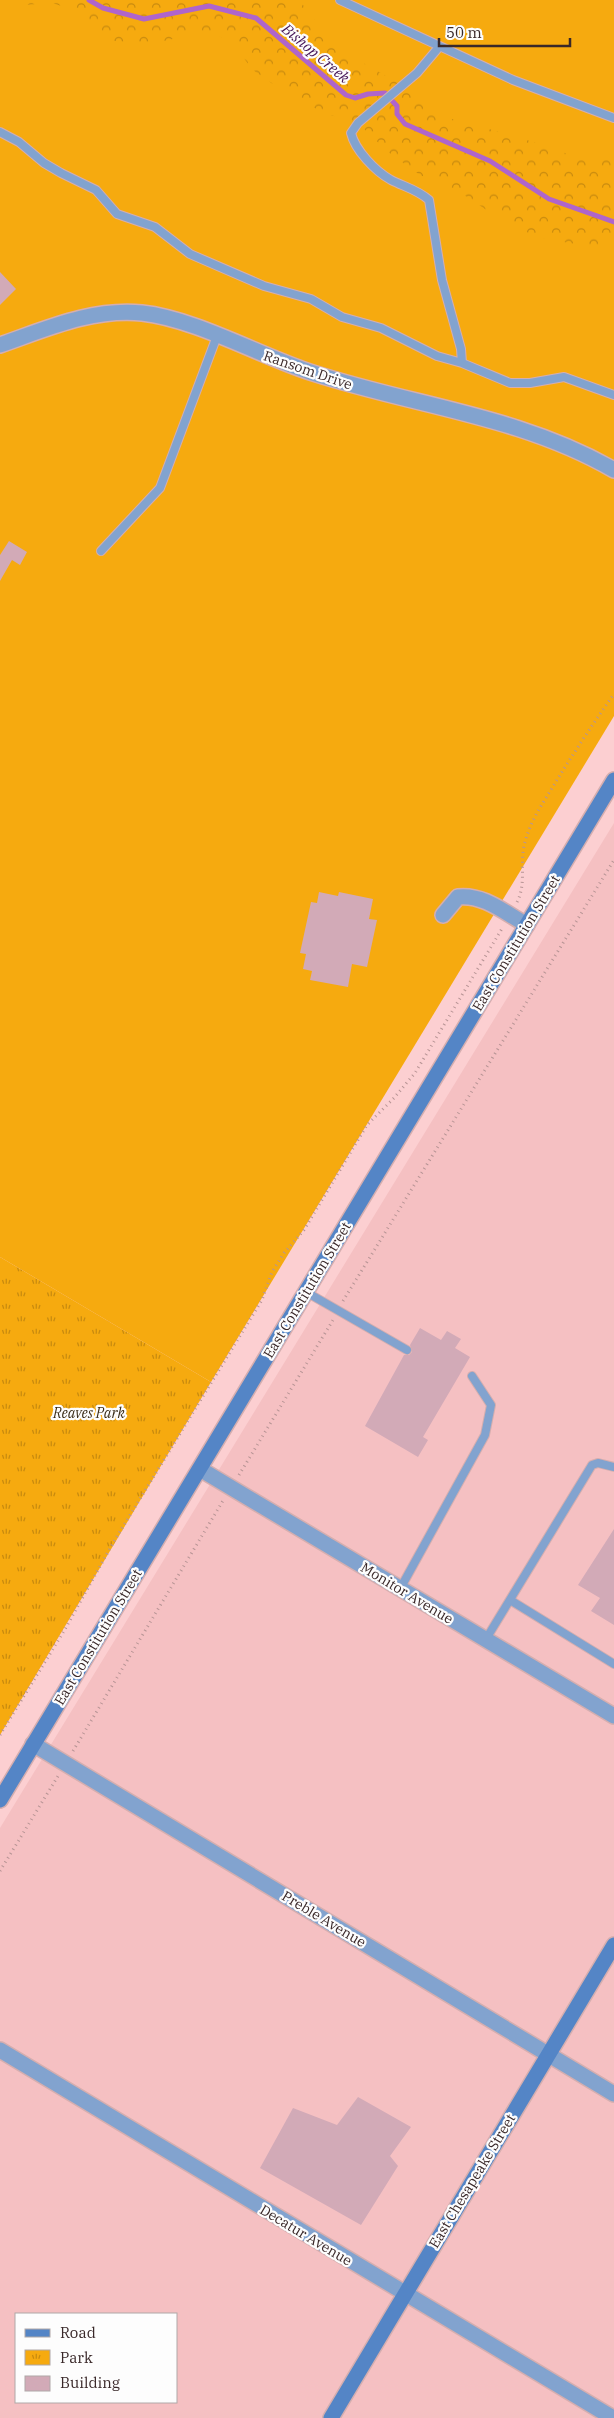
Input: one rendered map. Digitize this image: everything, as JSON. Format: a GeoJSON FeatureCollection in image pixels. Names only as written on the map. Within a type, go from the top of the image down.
{"type":"FeatureCollection","features":[{"type":"Feature","properties":{"kind":"main road","name":"East Constitution Street"},"geometry":{"type":"LineString","coordinates":[[0,1800],[614,780]]}},
{"type":"Feature","properties":{"kind":"main road","name":"East Chesapeake Street"},"geometry":{"type":"LineString","coordinates":[[331,2418],[614,1945]]}},
{"type":"Feature","properties":{"kind":"street","name":"Ransom Drive"},"geometry":{"type":"LineString","coordinates":[[0,345],[51,325],[97,315],[140,313],[167,317],[301,369],[357,387],[479,416],[538,434],[590,456],[614,470]]}},
{"type":"Feature","properties":{"kind":"street"},"geometry":{"type":"LineString","coordinates":[[443,915],[458,897],[468,896],[478,898],[527,925]]}},
{"type":"Feature","properties":{"kind":"street","name":"Monitor Avenue"},"geometry":{"type":"LineString","coordinates":[[200,1469],[614,1716]]}},
{"type":"Feature","properties":{"kind":"street","name":"Preble Avenue"},"geometry":{"type":"LineString","coordinates":[[33,1744],[614,2094]]}},
{"type":"Feature","properties":{"kind":"street","name":"Decatur Avenue"},"geometry":{"type":"LineString","coordinates":[[0,2050],[613,2418]]}},
{"type":"Feature","properties":{"kind":"lane"},"geometry":{"type":"LineString","coordinates":[[340,0],[439,48],[513,80],[614,118]]}},
{"type":"Feature","properties":{"kind":"lane"},"geometry":{"type":"LineString","coordinates":[[439,48],[417,73],[358,123],[351,133],[353,141],[363,154],[389,179],[421,192],[429,200],[442,280],[456,330],[462,363]]}},
{"type":"Feature","properties":{"kind":"lane"},"geometry":{"type":"LineString","coordinates":[[0,132],[20,142],[44,163],[96,190],[116,214],[155,227],[190,254],[264,286],[311,299],[342,317],[381,328],[437,356],[462,363],[510,383],[530,383],[564,377],[614,396]]}},
{"type":"Feature","properties":{"kind":"lane"},"geometry":{"type":"LineString","coordinates":[[101,551],[160,488],[217,336]]}},
{"type":"Feature","properties":{"kind":"lane"},"geometry":{"type":"LineString","coordinates":[[306,1292],[407,1350]]}},
{"type":"Feature","properties":{"kind":"lane"},"geometry":{"type":"LineString","coordinates":[[400,1589],[486,1435],[490,1405],[472,1376]]}},
{"type":"Feature","properties":{"kind":"lane"},"geometry":{"type":"LineString","coordinates":[[486,1640],[592,1465],[598,1463],[614,1467]]}},
{"type":"Feature","properties":{"kind":"lane"},"geometry":{"type":"LineString","coordinates":[[510,1600],[614,1664]]}},
{"type":"Feature","properties":{"kind":"path"},"geometry":{"type":"LineString","coordinates":[[0,1735],[64,1630],[113,1543],[262,1300],[272,1272],[284,1253],[304,1230],[367,1125],[394,1098],[415,1073],[510,915],[521,895],[525,841],[538,811],[584,736],[614,694]]}},
{"type":"Feature","properties":{"kind":"path"},"geometry":{"type":"LineString","coordinates":[[0,1872],[338,1310],[614,860]]}},
{"type":"Feature","properties":{"kind":"shaded area"},"geometry":{"type":"Polygon","coordinates":[[[614,823],[614,2418],[0,2418],[0,1828],[614,823]]]}},
{"type":"Feature","properties":{"kind":"green space"},"geometry":{"type":"Polygon","coordinates":[[[0,0],[614,0],[614,716],[211,1382],[0,1257],[0,0]]]}},
{"type":"Feature","properties":{"kind":"green space"},"geometry":{"type":"Polygon","coordinates":[[[3,0],[300,0],[308,13],[351,56],[402,85],[434,114],[518,137],[571,155],[614,157],[614,251],[536,237],[494,215],[458,191],[420,175],[388,152],[358,123],[327,114],[290,96],[253,70],[232,43],[210,31],[145,45],[115,41],[91,32],[77,11],[52,3],[23,5],[3,0]]]}},
{"type":"Feature","properties":{"kind":"green space","name":"Reaves Park"},"geometry":{"type":"Polygon","coordinates":[[[0,1257],[211,1382],[0,1735],[0,1257]]]}},
{"type":"Feature","properties":{"kind":"building"},"geometry":{"type":"Polygon","coordinates":[[[0,272],[16,289],[0,305],[0,272]]]}},
{"type":"Feature","properties":{"kind":"building"},"geometry":{"type":"Polygon","coordinates":[[[9,541],[27,552],[20,565],[12,560],[0,581],[0,555],[9,541]]]}},
{"type":"Feature","properties":{"kind":"building"},"geometry":{"type":"Polygon","coordinates":[[[319,892],[338,896],[339,892],[373,899],[369,919],[377,920],[367,967],[352,964],[348,987],[310,980],[312,971],[303,969],[306,954],[300,953],[311,902],[317,903],[319,892]]]}},
{"type":"Feature","properties":{"kind":"building"},"geometry":{"type":"Polygon","coordinates":[[[420,1328],[441,1340],[447,1331],[461,1339],[455,1348],[470,1357],[423,1437],[428,1440],[418,1457],[365,1426],[404,1355],[409,1355],[412,1352],[410,1345],[420,1328]]]}},
{"type":"Feature","properties":{"kind":"building"},"geometry":{"type":"Polygon","coordinates":[[[614,1529],[614,1625],[591,1611],[600,1598],[578,1585],[614,1529]]]}},
{"type":"Feature","properties":{"kind":"building"},"geometry":{"type":"Polygon","coordinates":[[[358,2097],[411,2127],[390,2156],[398,2166],[361,2225],[260,2168],[293,2108],[337,2125],[358,2097]]]}},
{"type":"Feature","properties":{"kind":"waterway","name":"Bishop Creek"},"geometry":{"type":"LineString","coordinates":[[89,0],[103,8],[144,19],[209,6],[256,18],[346,95],[355,98],[368,94],[385,93],[397,106],[397,114],[405,124],[490,161],[549,199],[614,222]]}}]}
